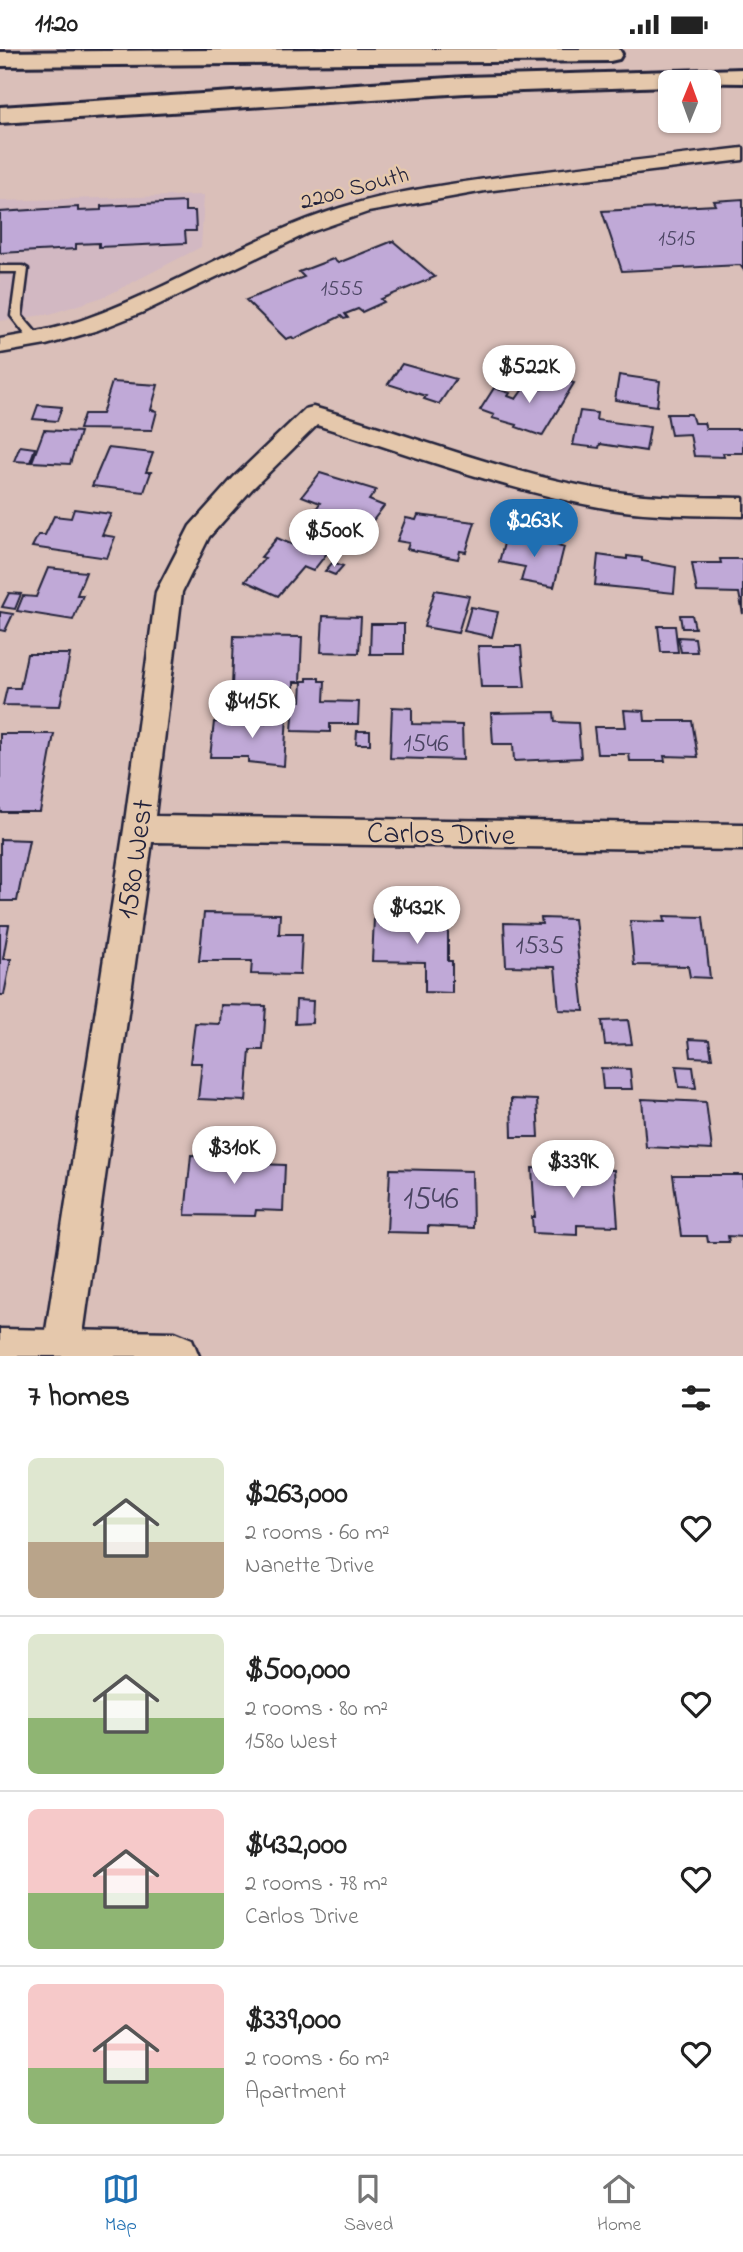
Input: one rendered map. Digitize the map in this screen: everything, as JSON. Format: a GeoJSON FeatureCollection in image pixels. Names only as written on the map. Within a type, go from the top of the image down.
{"type":"FeatureCollection","features":[{"type":"Feature","properties":{"kind":"highway"},"geometry":{"type":"LineString","coordinates":[[0,59],[636,54]]}},
{"type":"Feature","properties":{"kind":"highway"},"geometry":{"type":"LineString","coordinates":[[703,54],[743,54]]}},
{"type":"Feature","properties":{"kind":"highway"},"geometry":{"type":"LineString","coordinates":[[0,115],[465,85],[743,76]]}},
{"type":"Feature","properties":{"kind":"street","name":"2200 South"},"geometry":{"type":"LineString","coordinates":[[0,346],[36,340],[110,320],[302,227],[386,201],[528,179],[743,154]]}},
{"type":"Feature","properties":{"kind":"street","name":"1580 West"},"geometry":{"type":"LineString","coordinates":[[61,1355],[139,829],[169,592],[200,532],[243,483],[313,415],[515,477],[596,498],[686,506],[743,507]]}},
{"type":"Feature","properties":{"kind":"street","name":"Carlos Drive"},"geometry":{"type":"LineString","coordinates":[[139,829],[743,837]]}},
{"type":"Feature","properties":{"kind":"street"},"geometry":{"type":"LineString","coordinates":[[0,1353],[175,1356]]}},
{"type":"Feature","properties":{"kind":"lane"},"geometry":{"type":"LineString","coordinates":[[0,269],[23,269],[16,316],[36,340]]}},
{"type":"Feature","properties":{"kind":"shaded area"},"geometry":{"type":"Polygon","coordinates":[[[204,195],[201,247],[106,296],[50,314],[0,321],[0,201],[204,195]]]}},
{"type":"Feature","properties":{"kind":"building"},"geometry":{"type":"Polygon","coordinates":[[[743,199],[743,269],[740,265],[622,271],[602,211],[716,205],[714,201],[743,199]]]}},
{"type":"Feature","properties":{"kind":"building"},"geometry":{"type":"Polygon","coordinates":[[[185,202],[185,211],[195,211],[196,231],[185,231],[186,243],[99,247],[99,243],[76,244],[76,249],[0,253],[0,212],[78,207],[78,211],[101,210],[101,206],[185,202]]]}},
{"type":"Feature","properties":{"kind":"building"},"geometry":{"type":"Polygon","coordinates":[[[393,241],[435,277],[381,299],[384,302],[362,312],[358,309],[345,314],[348,318],[341,316],[294,339],[286,339],[246,300],[304,277],[299,272],[333,259],[338,263],[393,241]]]}},
{"type":"Feature","properties":{"kind":"building"},"geometry":{"type":"Polygon","coordinates":[[[402,364],[456,379],[439,404],[424,399],[426,396],[388,384],[402,364]]]}},
{"type":"Feature","properties":{"kind":"building"},"geometry":{"type":"Polygon","coordinates":[[[619,375],[660,381],[657,406],[615,400],[619,375]]]}},
{"type":"Feature","properties":{"kind":"building"},"geometry":{"type":"Polygon","coordinates":[[[550,376],[574,383],[542,436],[492,418],[494,415],[480,410],[494,388],[510,393],[508,396],[516,399],[526,385],[542,389],[550,376]]]}},
{"type":"Feature","properties":{"kind":"building"},"geometry":{"type":"Polygon","coordinates":[[[112,382],[158,385],[151,410],[157,411],[152,430],[79,429],[84,414],[102,414],[112,382]]]}},
{"type":"Feature","properties":{"kind":"building"},"geometry":{"type":"Polygon","coordinates":[[[38,405],[62,407],[57,421],[33,419],[38,405]]]}},
{"type":"Feature","properties":{"kind":"building"},"geometry":{"type":"Polygon","coordinates":[[[580,411],[597,413],[596,420],[650,427],[646,451],[600,444],[599,448],[573,445],[580,411]]]}},
{"type":"Feature","properties":{"kind":"building"},"geometry":{"type":"Polygon","coordinates":[[[667,414],[691,414],[694,423],[704,423],[706,429],[743,429],[743,453],[723,453],[724,457],[694,456],[690,434],[671,435],[667,414]]]}},
{"type":"Feature","properties":{"kind":"building"},"geometry":{"type":"Polygon","coordinates":[[[44,430],[80,432],[70,464],[32,462],[44,430]]]}},
{"type":"Feature","properties":{"kind":"building"},"geometry":{"type":"Polygon","coordinates":[[[20,446],[35,448],[30,462],[14,461],[20,446]]]}},
{"type":"Feature","properties":{"kind":"building"},"geometry":{"type":"Polygon","coordinates":[[[108,448],[153,453],[146,472],[151,472],[144,492],[92,486],[108,448]]]}},
{"type":"Feature","properties":{"kind":"building"},"geometry":{"type":"Polygon","coordinates":[[[320,473],[376,490],[369,500],[384,506],[368,527],[316,509],[320,503],[302,496],[320,473]]]}},
{"type":"Feature","properties":{"kind":"building"},"geometry":{"type":"Polygon","coordinates":[[[74,509],[111,514],[102,535],[115,537],[107,558],[32,547],[38,535],[45,535],[54,516],[71,518],[74,509]]]}},
{"type":"Feature","properties":{"kind":"building"},"geometry":{"type":"Polygon","coordinates":[[[418,515],[475,522],[466,552],[460,551],[458,559],[407,549],[409,543],[397,541],[406,518],[416,520],[418,515]]]}},
{"type":"Feature","properties":{"kind":"building"},"geometry":{"type":"Polygon","coordinates":[[[302,535],[331,548],[313,571],[303,567],[278,596],[245,581],[265,558],[261,557],[277,538],[293,545],[302,535]]]}},
{"type":"Feature","properties":{"kind":"building"},"geometry":{"type":"Polygon","coordinates":[[[506,536],[534,541],[535,537],[564,547],[554,587],[521,581],[525,567],[499,562],[506,536]]]}},
{"type":"Feature","properties":{"kind":"building"},"geometry":{"type":"Polygon","coordinates":[[[598,555],[642,558],[642,561],[676,567],[674,593],[595,585],[598,555]]]}},
{"type":"Feature","properties":{"kind":"building"},"geometry":{"type":"Polygon","coordinates":[[[720,559],[743,559],[743,614],[739,593],[697,592],[692,563],[721,563],[720,559]]]}},
{"type":"Feature","properties":{"kind":"building"},"geometry":{"type":"Polygon","coordinates":[[[333,562],[343,566],[335,575],[325,571],[333,562]]]}},
{"type":"Feature","properties":{"kind":"building"},"geometry":{"type":"Polygon","coordinates":[[[48,568],[86,572],[77,595],[83,595],[73,620],[17,611],[23,596],[36,597],[48,568]]]}},
{"type":"Feature","properties":{"kind":"building"},"geometry":{"type":"Polygon","coordinates":[[[435,590],[469,596],[458,633],[424,627],[435,590]]]}},
{"type":"Feature","properties":{"kind":"building"},"geometry":{"type":"Polygon","coordinates":[[[9,593],[21,594],[15,609],[2,607],[9,593]]]}},
{"type":"Feature","properties":{"kind":"building"},"geometry":{"type":"Polygon","coordinates":[[[471,607],[498,612],[492,637],[464,631],[471,607]]]}},
{"type":"Feature","properties":{"kind":"building"},"geometry":{"type":"Polygon","coordinates":[[[0,612],[13,614],[5,631],[0,630],[0,612]]]}},
{"type":"Feature","properties":{"kind":"building"},"geometry":{"type":"Polygon","coordinates":[[[680,615],[692,615],[695,628],[682,628],[680,615]]]}},
{"type":"Feature","properties":{"kind":"building"},"geometry":{"type":"Polygon","coordinates":[[[323,616],[361,617],[359,653],[321,652],[323,616]]]}},
{"type":"Feature","properties":{"kind":"building"},"geometry":{"type":"Polygon","coordinates":[[[371,624],[404,624],[404,654],[370,654],[371,624]]]}},
{"type":"Feature","properties":{"kind":"building"},"geometry":{"type":"Polygon","coordinates":[[[658,626],[675,626],[678,652],[661,652],[658,626]]]}},
{"type":"Feature","properties":{"kind":"building"},"geometry":{"type":"Polygon","coordinates":[[[234,636],[302,637],[300,682],[294,682],[294,687],[232,686],[234,636]]]}},
{"type":"Feature","properties":{"kind":"building"},"geometry":{"type":"Polygon","coordinates":[[[678,637],[695,638],[697,652],[681,652],[678,637]]]}},
{"type":"Feature","properties":{"kind":"building"},"geometry":{"type":"Polygon","coordinates":[[[478,646],[521,646],[525,687],[481,687],[478,646]]]}},
{"type":"Feature","properties":{"kind":"building"},"geometry":{"type":"Polygon","coordinates":[[[27,654],[70,654],[60,706],[3,705],[7,688],[20,688],[27,654]]]}},
{"type":"Feature","properties":{"kind":"building"},"geometry":{"type":"Polygon","coordinates":[[[307,678],[325,681],[324,701],[359,702],[358,724],[330,724],[330,732],[292,731],[294,701],[301,701],[302,681],[307,681],[307,678]]]}},
{"type":"Feature","properties":{"kind":"building"},"geometry":{"type":"Polygon","coordinates":[[[392,707],[412,708],[412,724],[462,725],[463,760],[390,758],[392,707]]]}},
{"type":"Feature","properties":{"kind":"building"},"geometry":{"type":"Polygon","coordinates":[[[624,710],[644,711],[645,721],[692,721],[698,757],[664,756],[665,761],[630,761],[629,754],[597,754],[594,727],[626,727],[624,710]]]}},
{"type":"Feature","properties":{"kind":"building"},"geometry":{"type":"Polygon","coordinates":[[[554,712],[555,722],[578,723],[581,758],[514,761],[513,744],[493,744],[491,713],[554,712]]]}},
{"type":"Feature","properties":{"kind":"building"},"geometry":{"type":"Polygon","coordinates":[[[266,713],[287,714],[284,766],[248,762],[248,757],[210,757],[214,722],[265,723],[266,713]]]}},
{"type":"Feature","properties":{"kind":"building"},"geometry":{"type":"Polygon","coordinates":[[[357,731],[370,731],[370,744],[356,744],[357,731]]]}},
{"type":"Feature","properties":{"kind":"building"},"geometry":{"type":"Polygon","coordinates":[[[0,734],[54,734],[40,812],[0,812],[0,734]]]}},
{"type":"Feature","properties":{"kind":"building"},"geometry":{"type":"Polygon","coordinates":[[[0,839],[29,840],[17,901],[0,901],[0,839]]]}},
{"type":"Feature","properties":{"kind":"building"},"geometry":{"type":"Polygon","coordinates":[[[204,913],[280,914],[279,934],[302,934],[300,975],[251,974],[252,961],[199,961],[204,913]]]}},
{"type":"Feature","properties":{"kind":"building"},"geometry":{"type":"Polygon","coordinates":[[[411,913],[448,914],[448,961],[452,961],[452,993],[425,992],[425,962],[372,961],[374,918],[410,919],[411,913]]]}},
{"type":"Feature","properties":{"kind":"building"},"geometry":{"type":"Polygon","coordinates":[[[664,916],[703,917],[710,978],[690,977],[688,966],[634,965],[630,921],[665,922],[664,916]]]}},
{"type":"Feature","properties":{"kind":"building"},"geometry":{"type":"Polygon","coordinates":[[[541,918],[574,919],[584,1011],[559,1010],[555,967],[506,966],[504,923],[542,924],[541,918]]]}},
{"type":"Feature","properties":{"kind":"building"},"geometry":{"type":"Polygon","coordinates":[[[0,925],[9,925],[3,959],[11,959],[4,995],[0,995],[0,925]]]}},
{"type":"Feature","properties":{"kind":"building"},"geometry":{"type":"Polygon","coordinates":[[[296,1000],[313,1001],[312,1023],[295,1024],[296,1000]]]}},
{"type":"Feature","properties":{"kind":"building"},"geometry":{"type":"Polygon","coordinates":[[[221,1005],[266,1006],[263,1050],[250,1050],[246,1101],[198,1099],[202,1063],[190,1063],[195,1023],[220,1024],[221,1005]]]}},
{"type":"Feature","properties":{"kind":"building"},"geometry":{"type":"Polygon","coordinates":[[[628,1020],[632,1044],[605,1045],[602,1021],[628,1020]]]}},
{"type":"Feature","properties":{"kind":"building"},"geometry":{"type":"Polygon","coordinates":[[[689,1039],[709,1040],[712,1058],[691,1057],[689,1039]]]}},
{"type":"Feature","properties":{"kind":"building"},"geometry":{"type":"Polygon","coordinates":[[[676,1066],[693,1067],[696,1088],[679,1087],[676,1066]]]}},
{"type":"Feature","properties":{"kind":"building"},"geometry":{"type":"Polygon","coordinates":[[[601,1068],[630,1069],[632,1089],[603,1089],[601,1068]]]}},
{"type":"Feature","properties":{"kind":"building"},"geometry":{"type":"Polygon","coordinates":[[[511,1099],[537,1100],[539,1137],[512,1137],[511,1099]]]}},
{"type":"Feature","properties":{"kind":"building"},"geometry":{"type":"Polygon","coordinates":[[[642,1099],[706,1102],[712,1150],[646,1147],[642,1099]]]}},
{"type":"Feature","properties":{"kind":"building"},"geometry":{"type":"Polygon","coordinates":[[[191,1155],[260,1157],[260,1164],[285,1165],[283,1211],[256,1210],[255,1216],[185,1215],[191,1155]]]}},
{"type":"Feature","properties":{"kind":"building"},"geometry":{"type":"Polygon","coordinates":[[[532,1168],[614,1170],[618,1226],[577,1225],[577,1235],[533,1233],[532,1217],[535,1217],[532,1168]]]}},
{"type":"Feature","properties":{"kind":"building"},"geometry":{"type":"Polygon","coordinates":[[[390,1169],[472,1171],[473,1228],[428,1226],[428,1233],[387,1232],[390,1169]]]}},
{"type":"Feature","properties":{"kind":"building"},"geometry":{"type":"Polygon","coordinates":[[[673,1175],[743,1175],[743,1237],[728,1236],[729,1242],[708,1242],[707,1236],[681,1236],[673,1175]]]}}]}
